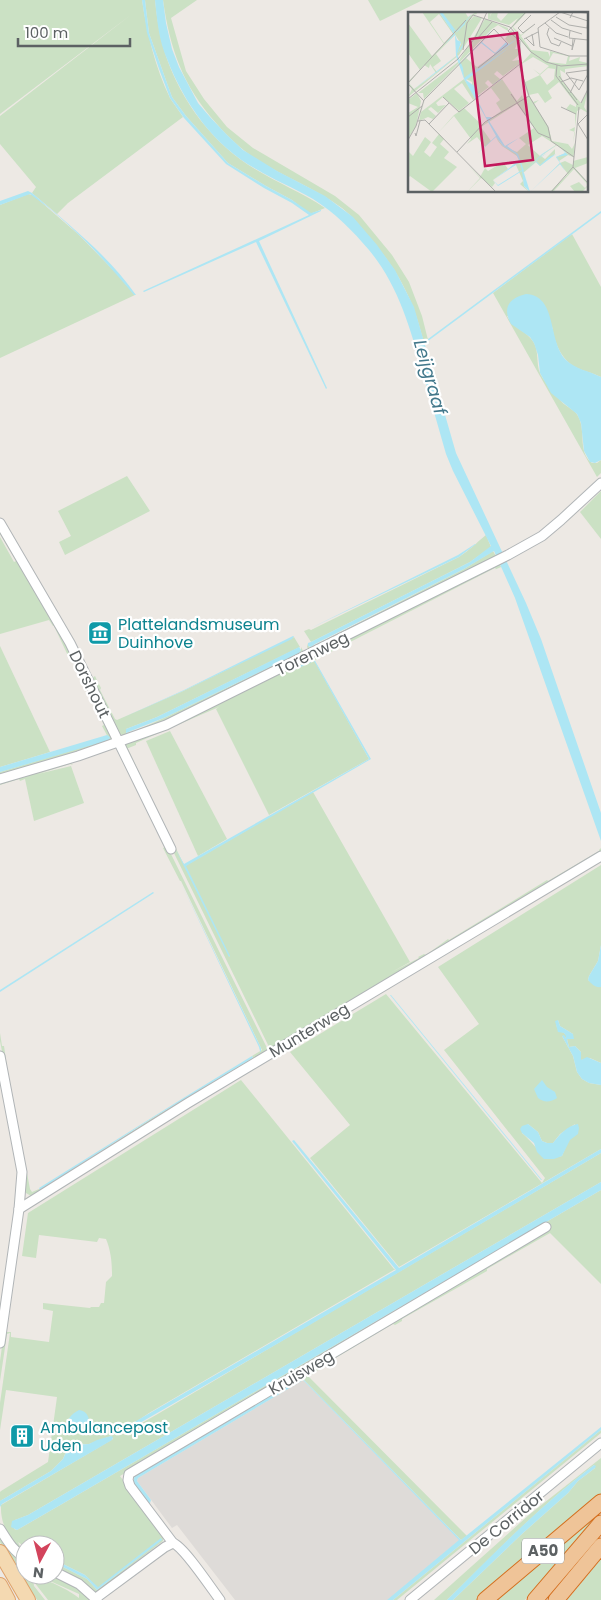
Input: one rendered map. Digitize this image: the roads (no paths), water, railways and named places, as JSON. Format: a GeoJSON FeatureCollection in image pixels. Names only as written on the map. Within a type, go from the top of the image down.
{"type":"FeatureCollection","features":[{"type":"Feature","properties":{"kind":"highway","name":"A50"},"geometry":{"type":"LineString","coordinates":[[485,1600],[601,1502]]}},
{"type":"Feature","properties":{"kind":"highway","name":"A50"},"geometry":{"type":"LineString","coordinates":[[535,1600],[601,1523]]}},
{"type":"Feature","properties":{"kind":"highway","name":"A50"},"geometry":{"type":"LineString","coordinates":[[556,1600],[601,1546]]}},
{"type":"Feature","properties":{"kind":"main road"},"geometry":{"type":"LineString","coordinates":[[0,1552],[28,1600]]}},
{"type":"Feature","properties":{"kind":"main road"},"geometry":{"type":"LineString","coordinates":[[0,1585],[8,1600]]}},
{"type":"Feature","properties":{"kind":"street","name":"Torenweg"},"geometry":{"type":"LineString","coordinates":[[0,779],[119,743],[166,725],[508,555],[542,536],[601,483]]}},
{"type":"Feature","properties":{"kind":"street","name":"Dorshout"},"geometry":{"type":"LineString","coordinates":[[0,524],[70,643],[171,850]]}},
{"type":"Feature","properties":{"kind":"street","name":"Munterweg"},"geometry":{"type":"LineString","coordinates":[[19,1209],[188,1102],[601,856]]}},
{"type":"Feature","properties":{"kind":"street"},"geometry":{"type":"LineString","coordinates":[[0,1056],[22,1172],[19,1209],[0,1343]]}},
{"type":"Feature","properties":{"kind":"street","name":"Kruisweg"},"geometry":{"type":"LineString","coordinates":[[220,1600],[184,1552],[173,1543],[130,1486],[129,1474],[546,1227]]}},
{"type":"Feature","properties":{"kind":"street","name":"De Corridor"},"geometry":{"type":"LineString","coordinates":[[410,1600],[601,1443]]}},
{"type":"Feature","properties":{"kind":"street"},"geometry":{"type":"LineString","coordinates":[[0,1529],[15,1550]]}},
{"type":"Feature","properties":{"kind":"street"},"geometry":{"type":"LineString","coordinates":[[65,1577],[79,1584],[96,1599],[173,1543]]}},
{"type":"Feature","properties":{"kind":"water"},"geometry":{"type":"Polygon","coordinates":[[[142,0],[145,0],[149,33],[172,97],[186,116],[228,163],[311,213],[321,210],[259,241],[326,389],[256,242],[143,291],[309,215],[226,164],[184,118],[170,98],[159,69],[147,33],[142,0]]]}},
{"type":"Feature","properties":{"kind":"water","name":"Leijgraaf"},"geometry":{"type":"Polygon","coordinates":[[[155,0],[163,0],[172,49],[179,67],[198,103],[210,117],[243,150],[277,171],[325,196],[353,217],[395,270],[414,307],[456,453],[541,639],[601,813],[601,841],[515,598],[494,551],[464,569],[311,647],[308,646],[308,643],[470,562],[491,546],[446,454],[408,322],[388,277],[369,250],[336,216],[313,199],[263,173],[241,159],[214,136],[202,122],[182,92],[164,52],[155,0]]]}},
{"type":"Feature","properties":{"kind":"water"},"geometry":{"type":"Polygon","coordinates":[[[28,191],[60,216],[100,253],[136,295],[59,216],[30,194],[0,205],[0,201],[28,191]]]}},
{"type":"Feature","properties":{"kind":"water"},"geometry":{"type":"Polygon","coordinates":[[[601,211],[601,213],[428,341],[428,339],[601,211]]]}},
{"type":"Feature","properties":{"kind":"water"},"geometry":{"type":"Polygon","coordinates":[[[526,294],[536,297],[543,302],[548,310],[556,342],[566,360],[578,368],[601,377],[601,460],[595,463],[590,462],[584,451],[581,423],[577,414],[551,393],[540,373],[538,355],[534,343],[530,337],[511,324],[508,318],[507,309],[511,301],[526,294]]]}},
{"type":"Feature","properties":{"kind":"water"},"geometry":{"type":"Polygon","coordinates":[[[475,544],[459,557],[309,629],[458,555],[475,544]]]}},
{"type":"Feature","properties":{"kind":"water"},"geometry":{"type":"Polygon","coordinates":[[[293,636],[292,639],[181,692],[120,719],[184,690],[293,636]]]}},
{"type":"Feature","properties":{"kind":"water"},"geometry":{"type":"Polygon","coordinates":[[[299,647],[301,650],[299,653],[166,717],[126,733],[126,729],[157,717],[299,647]]]}},
{"type":"Feature","properties":{"kind":"water"},"geometry":{"type":"Polygon","coordinates":[[[314,659],[371,759],[186,866],[229,957],[176,850],[184,864],[369,759],[314,661],[294,670],[314,659]]]}},
{"type":"Feature","properties":{"kind":"water"},"geometry":{"type":"Polygon","coordinates":[[[107,735],[110,737],[109,740],[0,772],[0,767],[107,735]]]}},
{"type":"Feature","properties":{"kind":"water"},"geometry":{"type":"Polygon","coordinates":[[[180,881],[261,1048],[261,1052],[260,1051],[180,881]]]}},
{"type":"Feature","properties":{"kind":"water"},"geometry":{"type":"Polygon","coordinates":[[[154,893],[0,992],[0,990],[154,893]]]}},
{"type":"Feature","properties":{"kind":"water"},"geometry":{"type":"Polygon","coordinates":[[[601,945],[601,987],[599,987],[588,980],[598,961],[601,945]]]}},
{"type":"Feature","properties":{"kind":"water"},"geometry":{"type":"Polygon","coordinates":[[[391,995],[542,1180],[541,1180],[391,995]]]}},
{"type":"Feature","properties":{"kind":"water"},"geometry":{"type":"Polygon","coordinates":[[[558,1020],[560,1026],[573,1034],[574,1039],[567,1039],[569,1047],[575,1046],[581,1052],[581,1060],[587,1057],[601,1063],[601,1085],[589,1083],[582,1079],[577,1072],[573,1056],[562,1036],[564,1035],[566,1038],[566,1036],[564,1033],[558,1032],[555,1021],[558,1020]]]}},
{"type":"Feature","properties":{"kind":"water"},"geometry":{"type":"Polygon","coordinates":[[[252,1056],[253,1058],[151,1119],[40,1190],[39,1188],[252,1056]]]}},
{"type":"Feature","properties":{"kind":"water"},"geometry":{"type":"Polygon","coordinates":[[[542,1080],[547,1087],[555,1092],[557,1098],[543,1101],[538,1098],[534,1089],[542,1080]]]}},
{"type":"Feature","properties":{"kind":"water"},"geometry":{"type":"Polygon","coordinates":[[[528,1124],[538,1132],[542,1141],[547,1143],[553,1143],[570,1127],[578,1124],[579,1128],[578,1134],[570,1140],[562,1156],[554,1159],[544,1159],[537,1152],[534,1143],[520,1129],[528,1124]]]}},
{"type":"Feature","properties":{"kind":"water"},"geometry":{"type":"Polygon","coordinates":[[[294,1140],[399,1268],[601,1149],[601,1153],[119,1435],[119,1431],[396,1270],[292,1141],[294,1140]]]}},
{"type":"Feature","properties":{"kind":"water"},"geometry":{"type":"Polygon","coordinates":[[[601,1182],[601,1190],[17,1530],[11,1527],[12,1521],[28,1515],[601,1182]]]}},
{"type":"Feature","properties":{"kind":"water"},"geometry":{"type":"Polygon","coordinates":[[[301,1378],[304,1380],[461,1540],[601,1427],[601,1430],[393,1600],[387,1600],[459,1540],[303,1380],[138,1478],[137,1481],[151,1500],[150,1503],[148,1503],[133,1482],[135,1475],[301,1378]]]}},
{"type":"Feature","properties":{"kind":"water"},"geometry":{"type":"Polygon","coordinates":[[[79,1410],[85,1412],[88,1416],[88,1428],[82,1427],[72,1432],[66,1430],[69,1418],[79,1410]]]}},
{"type":"Feature","properties":{"kind":"water"},"geometry":{"type":"Polygon","coordinates":[[[111,1436],[113,1437],[112,1440],[2,1504],[0,1507],[0,1501],[51,1471],[63,1459],[68,1448],[72,1445],[89,1444],[111,1436]]]}},
{"type":"Feature","properties":{"kind":"water"},"geometry":{"type":"Polygon","coordinates":[[[594,1465],[596,1466],[595,1468],[578,1481],[568,1493],[453,1600],[447,1600],[537,1513],[594,1465]]]}},
{"type":"Feature","properties":{"kind":"water"},"geometry":{"type":"Polygon","coordinates":[[[161,1538],[162,1540],[97,1590],[87,1579],[65,1568],[65,1565],[85,1575],[98,1587],[161,1538]]]}},
{"type":"Feature","properties":{"kind":"place","name":"Plattelandsmuseum Duinhove"},"geometry":{"type":"Point","coordinates":[100,633]}},
{"type":"Feature","properties":{"kind":"place","name":"Ambulancepost Uden"},"geometry":{"type":"Point","coordinates":[22,1436]}}]}
